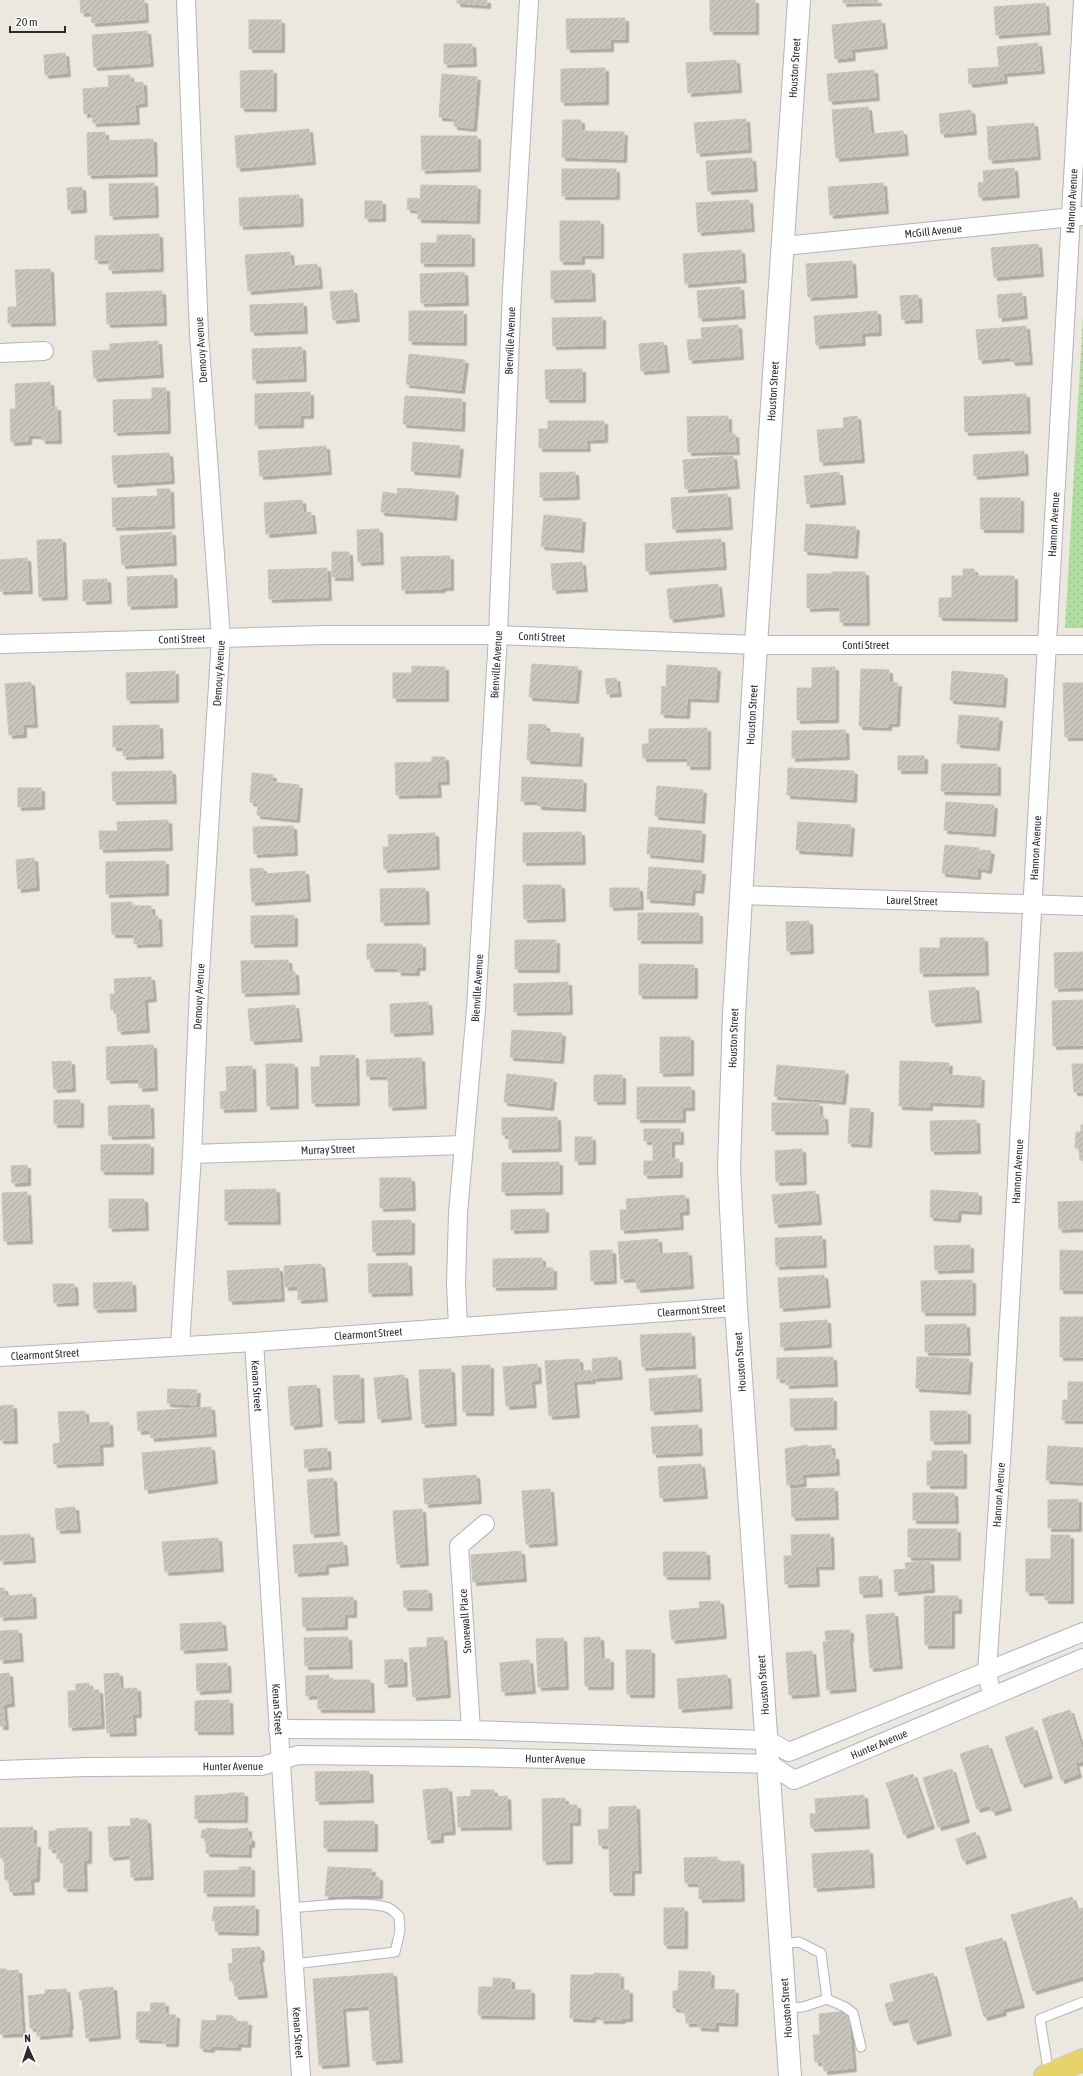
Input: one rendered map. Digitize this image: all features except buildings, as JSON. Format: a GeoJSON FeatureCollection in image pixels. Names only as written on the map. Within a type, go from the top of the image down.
{"type":"FeatureCollection","features":[{"type":"Feature","properties":{"kind":"main road"},"geometry":{"type":"LineString","coordinates":[[1048,2076],[1083,2060]]}},
{"type":"Feature","properties":{"kind":"street","name":"Demouy Avenue"},"geometry":{"type":"LineString","coordinates":[[180,1346],[192,1154],[199,989],[221,638],[199,334],[186,0]]}},
{"type":"Feature","properties":{"kind":"street","name":"Bienville Avenue"},"geometry":{"type":"LineString","coordinates":[[458,1327],[456,1268],[463,1145],[476,1009],[498,635],[512,290],[529,0]]}},
{"type":"Feature","properties":{"kind":"street","name":"Houston Street"},"geometry":{"type":"LineString","coordinates":[[790,2076],[770,1764],[767,1740],[736,1307],[729,1170],[734,1015],[741,895],[799,0]]}},
{"type":"Feature","properties":{"kind":"street","name":"Hannon Avenue"},"geometry":{"type":"LineString","coordinates":[[992,1696],[987,1672],[1003,1422],[1046,645],[1076,216],[1083,0]]}},
{"type":"Feature","properties":{"kind":"street","name":"McGill Avenue"},"geometry":{"type":"LineString","coordinates":[[784,246],[1076,216]]}},
{"type":"Feature","properties":{"kind":"street"},"geometry":{"type":"LineString","coordinates":[[0,353],[44,351]]}},
{"type":"Feature","properties":{"kind":"street","name":"Conti Street"},"geometry":{"type":"LineString","coordinates":[[0,644],[325,635],[498,635],[756,645],[1083,645]]}},
{"type":"Feature","properties":{"kind":"street","name":"Laurel Street"},"geometry":{"type":"LineString","coordinates":[[741,895],[1031,906],[1083,906]]}},
{"type":"Feature","properties":{"kind":"street","name":"Murray Street"},"geometry":{"type":"LineString","coordinates":[[192,1154],[463,1145]]}},
{"type":"Feature","properties":{"kind":"street","name":"Clearmont Street"},"geometry":{"type":"LineString","coordinates":[[0,1357],[254,1342],[736,1307]]}},
{"type":"Feature","properties":{"kind":"street","name":"Kenan Street"},"geometry":{"type":"LineString","coordinates":[[254,1342],[301,2076]]}},
{"type":"Feature","properties":{"kind":"street","name":"Stonewall Place"},"geometry":{"type":"LineString","coordinates":[[471,1730],[459,1546],[485,1524]]}},
{"type":"Feature","properties":{"kind":"street"},"geometry":{"type":"LineString","coordinates":[[278,1729],[471,1730],[767,1740],[788,1752],[1083,1632]]}},
{"type":"Feature","properties":{"kind":"street","name":"Hunter Avenue"},"geometry":{"type":"LineString","coordinates":[[0,1770],[87,1767],[262,1766],[298,1755],[470,1757],[770,1764],[794,1780],[1083,1658]]}},
{"type":"Feature","properties":{"kind":"lane"},"geometry":{"type":"LineString","coordinates":[[290,1908],[366,1905],[390,1908],[399,1916],[400,1930],[395,1952],[294,1964]]}},
{"type":"Feature","properties":{"kind":"lane"},"geometry":{"type":"LineString","coordinates":[[782,1944],[798,1942],[821,1953],[827,1999]]}},
{"type":"Feature","properties":{"kind":"lane"},"geometry":{"type":"LineString","coordinates":[[786,2008],[803,2006],[827,1999],[845,2007],[853,2013],[861,2047]]}},
{"type":"Feature","properties":{"kind":"lane"},"geometry":{"type":"LineString","coordinates":[[1048,2076],[1040,2019],[1083,2002]]}},
{"type":"Feature","properties":{"kind":"green space"},"geometry":{"type":"Polygon","coordinates":[[[1083,316],[1083,628],[1065,628],[1083,316]]]}}]}
